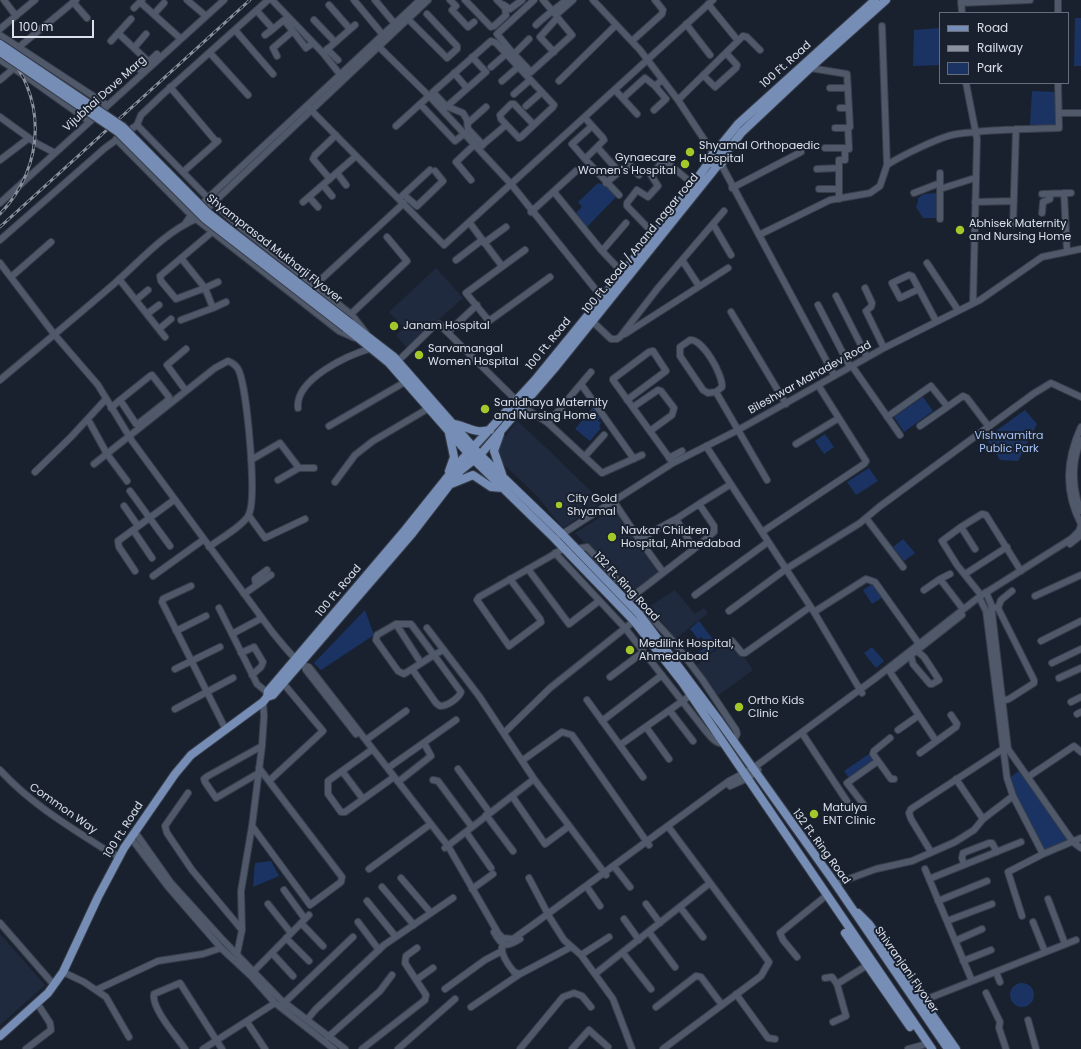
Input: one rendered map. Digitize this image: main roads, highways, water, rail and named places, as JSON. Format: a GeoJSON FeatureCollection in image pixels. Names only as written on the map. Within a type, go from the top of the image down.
{"type":"FeatureCollection","features":[{"type":"Feature","properties":{"kind":"main road","name":"100 Ft. Road"},"geometry":{"type":"LineString","coordinates":[[0,1036],[54,985],[63,972],[98,897],[120,857],[133,835],[175,774],[191,755],[226,730],[266,697],[301,663],[448,476],[490,430],[519,403],[604,300],[622,272],[693,184],[717,158],[738,124],[875,0]]}},
{"type":"Feature","properties":{"kind":"main road","name":"100 Ft. Road / Anand nagar road"},"geometry":{"type":"LineString","coordinates":[[266,697],[273,695],[411,534],[461,470],[477,457],[500,431],[519,403],[592,321],[604,300],[681,213],[717,158],[742,132],[810,68],[886,0]]}},
{"type":"Feature","properties":{"kind":"main road","name":"Shyamprasad Mukharji Flyover"},"geometry":{"type":"LineString","coordinates":[[0,44],[123,127],[208,213],[349,322],[366,338]]}},
{"type":"Feature","properties":{"kind":"main road","name":"Shyamprasad Mukharji Flyover"},"geometry":{"type":"LineString","coordinates":[[0,52],[118,132],[204,218],[349,322]]}},
{"type":"Feature","properties":{"kind":"main road","name":"132 Ft. Ring Road"},"geometry":{"type":"LineString","coordinates":[[366,338],[372,348],[389,363],[428,408],[451,428]]}},
{"type":"Feature","properties":{"kind":"main road","name":"132 Ft. Ring Road"},"geometry":{"type":"LineString","coordinates":[[366,338],[398,361],[451,428],[503,488],[564,548],[634,621],[729,743]]}},
{"type":"Feature","properties":{"kind":"main road"},"geometry":{"type":"LineString","coordinates":[[448,476],[449,467],[454,460],[451,428],[464,426],[475,432],[490,430]]}},
{"type":"Feature","properties":{"kind":"main road"},"geometry":{"type":"LineString","coordinates":[[500,431],[499,441],[495,448],[494,456],[504,478]]}},
{"type":"Feature","properties":{"kind":"main road","name":"132 Ft. Ring Road"},"geometry":{"type":"LineString","coordinates":[[477,457],[504,478],[629,599],[750,773],[835,884],[847,902]]}},
{"type":"Feature","properties":{"kind":"main road"},"geometry":{"type":"LineString","coordinates":[[450,485],[473,476],[491,487],[503,488]]}},
{"type":"Feature","properties":{"kind":"main road","name":"132 Ft. Ring Road"},"geometry":{"type":"LineString","coordinates":[[750,773],[836,908]]}},
{"type":"Feature","properties":{"kind":"main road"},"geometry":{"type":"LineString","coordinates":[[847,902],[869,924],[956,1049]]}},
{"type":"Feature","properties":{"kind":"main road","name":"Shivranjani Flyover"},"geometry":{"type":"LineString","coordinates":[[847,902],[948,1049]]}},
{"type":"Feature","properties":{"kind":"main road"},"geometry":{"type":"LineString","coordinates":[[836,908],[852,934],[932,1049]]}},
{"type":"Feature","properties":{"kind":"main road"},"geometry":{"type":"LineString","coordinates":[[836,908],[845,933],[866,966],[924,1047]]}},
{"type":"Feature","properties":{"kind":"railway"},"geometry":{"type":"LineString","coordinates":[[0,227],[250,0]]}},
{"type":"Feature","properties":{"kind":"railway"},"geometry":{"type":"LineString","coordinates":[[0,46],[16,65],[27,85],[33,107],[35,130],[33,152],[26,174],[15,195],[0,214]]}},
{"type":"Feature","properties":{"kind":"place","name":"Shyamal Orthopaedic Hospital"},"geometry":{"type":"Point","coordinates":[690,152]}},
{"type":"Feature","properties":{"kind":"place","name":"Gynaecare Women's Hospital"},"geometry":{"type":"Point","coordinates":[685,164]}},
{"type":"Feature","properties":{"kind":"place","name":"Abhisek Maternity and Nursing Home"},"geometry":{"type":"Point","coordinates":[960,230]}},
{"type":"Feature","properties":{"kind":"place","name":"Janam Hospital"},"geometry":{"type":"Point","coordinates":[394,326]}},
{"type":"Feature","properties":{"kind":"place","name":"Sarvamangal Women Hospital"},"geometry":{"type":"Point","coordinates":[419,355]}},
{"type":"Feature","properties":{"kind":"place","name":"Sanidhaya Maternity and Nursing Home"},"geometry":{"type":"Point","coordinates":[485,409]}},
{"type":"Feature","properties":{"kind":"place","name":"City Gold Shyamal"},"geometry":{"type":"Point","coordinates":[559,505]}},
{"type":"Feature","properties":{"kind":"place","name":"Navkar Children Hospital, Ahmedabad"},"geometry":{"type":"Point","coordinates":[612,537]}},
{"type":"Feature","properties":{"kind":"place","name":"Medilink Hospital, Ahmedabad"},"geometry":{"type":"Point","coordinates":[630,650]}},
{"type":"Feature","properties":{"kind":"place","name":"Ortho Kids Clinic"},"geometry":{"type":"Point","coordinates":[739,707]}},
{"type":"Feature","properties":{"kind":"place","name":"Matulya ENT Clinic"},"geometry":{"type":"Point","coordinates":[814,814]}},
{"type":"Feature","properties":{"kind":"park label","name":"Vishwamitra Public Park"},"geometry":{"type":"Point","coordinates":[1009,442]}}]}
